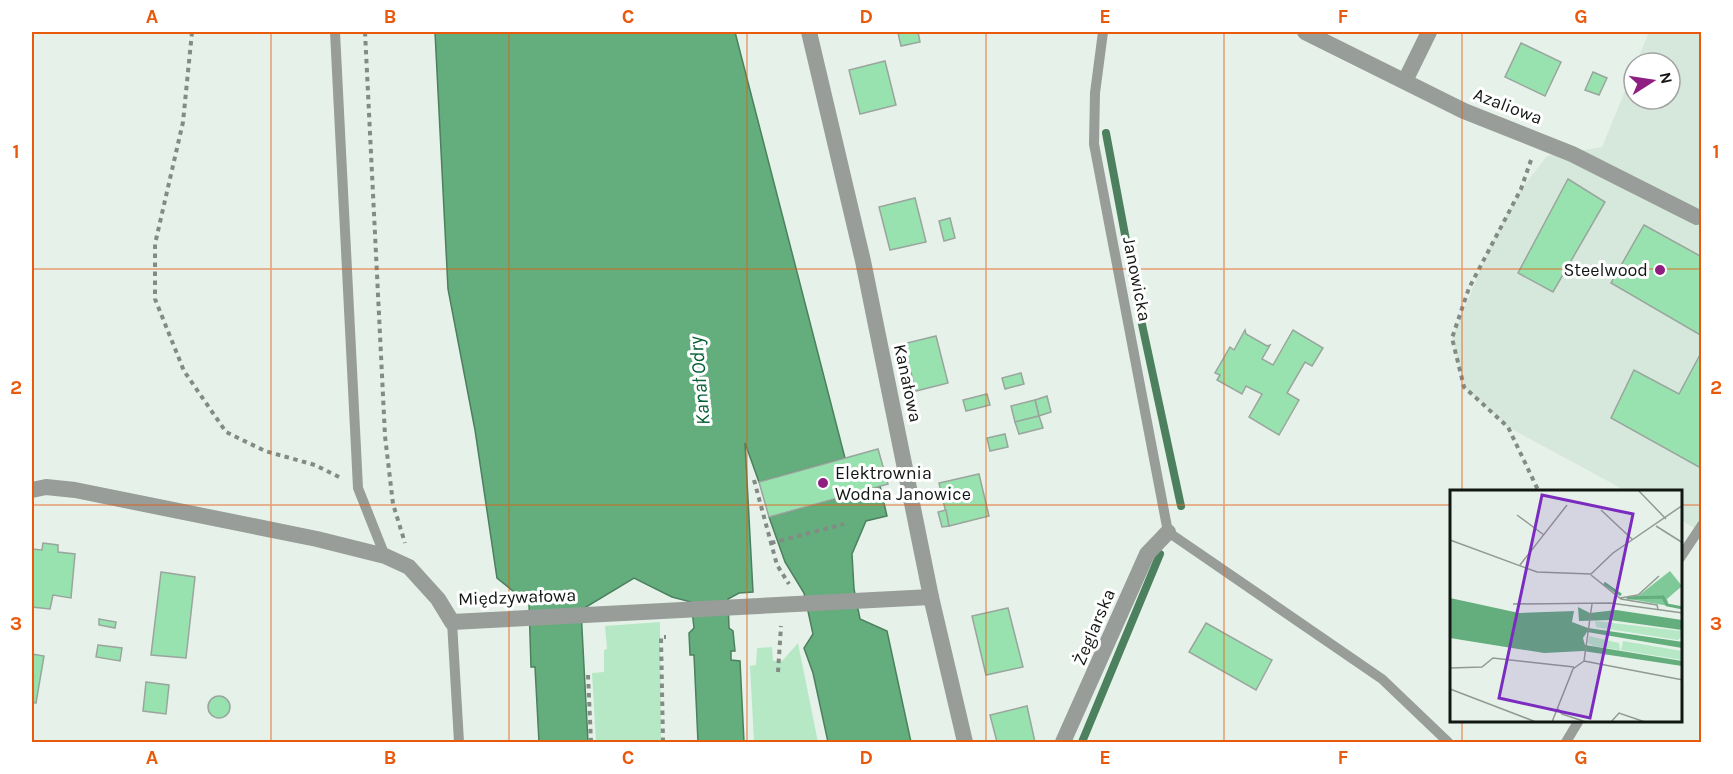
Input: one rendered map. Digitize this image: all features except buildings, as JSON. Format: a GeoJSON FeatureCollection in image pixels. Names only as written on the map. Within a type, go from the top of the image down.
{"type":"FeatureCollection","features":[{"type":"Feature","properties":{"kind":"street","name":"Kanałowa"},"geometry":{"type":"LineString","coordinates":[[809,32],[863,261],[931,597],[966,742]]}},
{"type":"Feature","properties":{"kind":"street","name":"Azaliowa"},"geometry":{"type":"LineString","coordinates":[[1305,32],[1464,111],[1539,139],[1697,217]]}},
{"type":"Feature","properties":{"kind":"street"},"geometry":{"type":"LineString","coordinates":[[1405,81],[1429,32]]}},
{"type":"Feature","properties":{"kind":"street","name":"Międzywałowa"},"geometry":{"type":"LineString","coordinates":[[32,490],[46,487],[75,490],[317,539],[385,556],[409,567],[438,599],[452,622],[931,597]]}},
{"type":"Feature","properties":{"kind":"street","name":"Żeglarska"},"geometry":{"type":"LineString","coordinates":[[1063,742],[1147,554],[1168,532]]}},
{"type":"Feature","properties":{"kind":"lane"},"geometry":{"type":"LineString","coordinates":[[335,32],[358,488],[385,556]]}},
{"type":"Feature","properties":{"kind":"lane","name":"Janowicka"},"geometry":{"type":"LineString","coordinates":[[1103,32],[1095,93],[1094,144],[1168,532]]}},
{"type":"Feature","properties":{"kind":"lane"},"geometry":{"type":"LineString","coordinates":[[1682,555],[1701,525]]}},
{"type":"Feature","properties":{"kind":"lane"},"geometry":{"type":"LineString","coordinates":[[1168,532],[1382,679],[1448,742]]}},
{"type":"Feature","properties":{"kind":"lane"},"geometry":{"type":"LineString","coordinates":[[452,622],[459,742]]}},
{"type":"Feature","properties":{"kind":"lane"},"geometry":{"type":"LineString","coordinates":[[1566,742],[1577,723]]}},
{"type":"Feature","properties":{"kind":"path"},"geometry":{"type":"LineString","coordinates":[[192,32],[183,122],[155,244],[155,299],[184,371],[226,432],[265,451],[315,465],[358,488]]}},
{"type":"Feature","properties":{"kind":"path"},"geometry":{"type":"LineString","coordinates":[[365,32],[385,436],[396,518]]}},
{"type":"Feature","properties":{"kind":"path"},"geometry":{"type":"LineString","coordinates":[[1538,490],[1508,427],[1464,387],[1452,338],[1469,288],[1521,189],[1539,139]]}},
{"type":"Feature","properties":{"kind":"path"},"geometry":{"type":"LineString","coordinates":[[754,480],[762,501],[777,565],[791,588]]}},
{"type":"Feature","properties":{"kind":"path"},"geometry":{"type":"LineString","coordinates":[[771,543],[844,524]]}},
{"type":"Feature","properties":{"kind":"path"},"geometry":{"type":"LineString","coordinates":[[778,672],[782,604]]}},
{"type":"Feature","properties":{"kind":"path"},"geometry":{"type":"LineString","coordinates":[[663,742],[661,637],[666,637]]}},
{"type":"Feature","properties":{"kind":"path"},"geometry":{"type":"LineString","coordinates":[[588,675],[591,742]]}},
{"type":"Feature","properties":{"kind":"shaded area"},"geometry":{"type":"Polygon","coordinates":[[[1649,32],[1701,32],[1701,532],[1682,521],[1682,490],[1624,490],[1508,427],[1464,387],[1452,338],[1491,244],[1521,189],[1547,156],[1602,147],[1622,98],[1622,111],[1682,111],[1682,51],[1641,51],[1649,32]]]}},
{"type":"Feature","properties":{"kind":"shaded area"},"geometry":{"type":"Polygon","coordinates":[[[660,622],[661,742],[596,742],[592,673],[604,672],[604,650],[607,649],[605,626],[660,622]]]}},
{"type":"Feature","properties":{"kind":"shaded area"},"geometry":{"type":"Polygon","coordinates":[[[798,643],[818,742],[754,742],[750,666],[756,665],[757,648],[772,647],[773,661],[782,661],[798,643]]]}},
{"type":"Feature","properties":{"kind":"water","name":"Kanał Odry"},"geometry":{"type":"Polygon","coordinates":[[[435,32],[735,32],[845,458],[759,482],[745,443],[753,592],[739,593],[728,599],[729,628],[733,631],[735,651],[731,651],[731,660],[740,661],[744,742],[698,742],[694,655],[690,655],[689,633],[694,628],[691,602],[672,597],[634,578],[581,610],[588,742],[539,742],[535,667],[531,667],[529,604],[497,578],[475,430],[448,289],[435,32]]]}},
{"type":"Feature","properties":{"kind":"water"},"geometry":{"type":"Polygon","coordinates":[[[880,486],[887,516],[866,521],[852,554],[854,589],[860,619],[887,631],[911,742],[828,742],[813,673],[804,648],[813,634],[804,593],[785,562],[769,517],[880,486]]]}},
{"type":"Feature","properties":{"kind":"waterway"},"geometry":{"type":"LineString","coordinates":[[1106,133],[1140,315],[1181,506]]}},
{"type":"Feature","properties":{"kind":"waterway"},"geometry":{"type":"LineString","coordinates":[[1082,742],[1160,554]]}},
{"type":"Feature","properties":{"kind":"place","name":"Steelwood"},"geometry":{"type":"Point","coordinates":[1660,270]}},
{"type":"Feature","properties":{"kind":"place","name":"Elektrownia Wodna Janowice"},"geometry":{"type":"Point","coordinates":[823,483]}}]}
